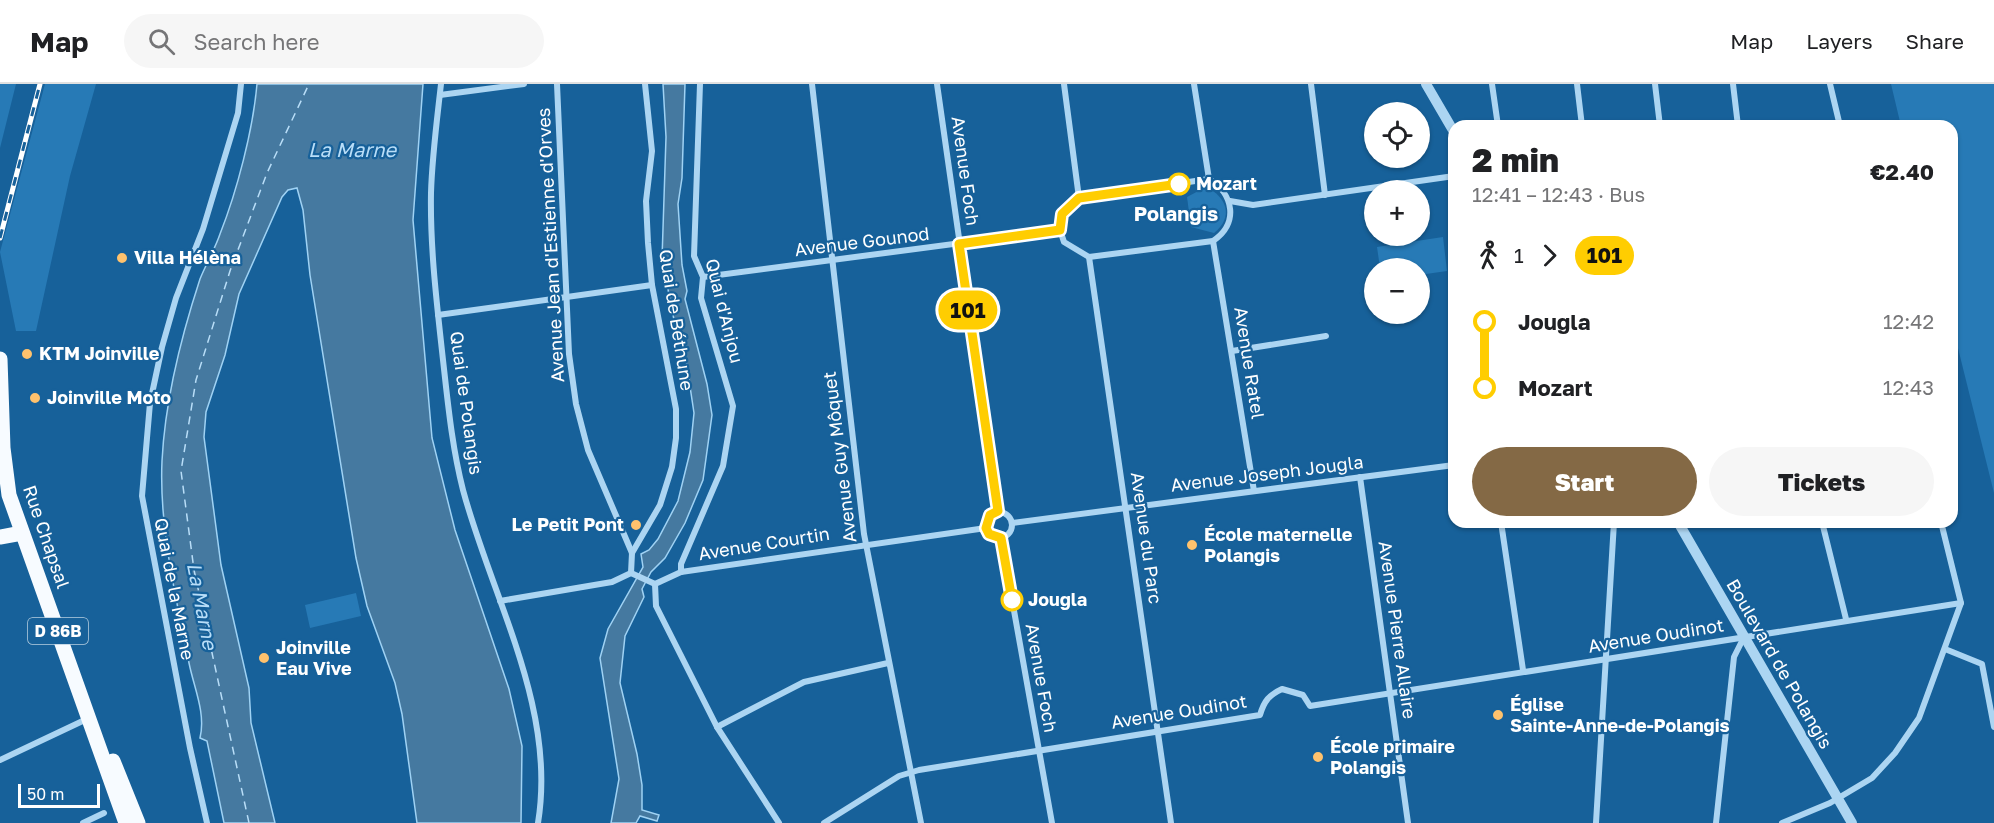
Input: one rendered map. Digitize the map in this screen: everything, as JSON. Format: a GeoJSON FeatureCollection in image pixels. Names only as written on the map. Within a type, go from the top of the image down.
{"type":"FeatureCollection","features":[{"type":"Feature","properties":{"kind":"main road","name":"Rue Chapsal"},"geometry":{"type":"LineString","coordinates":[[0,359],[4,462],[9,495],[126,823]]}},
{"type":"Feature","properties":{"kind":"main road"},"geometry":{"type":"LineString","coordinates":[[0,537],[22,532]]}},
{"type":"Feature","properties":{"kind":"main road"},"geometry":{"type":"LineString","coordinates":[[92,723],[120,776],[138,823]]}},
{"type":"Feature","properties":{"kind":"street","name":"Quai de la Marne"},"geometry":{"type":"LineString","coordinates":[[207,823],[188,737],[142,496],[150,403],[164,340],[176,298],[203,229],[238,113],[241,84]]}},
{"type":"Feature","properties":{"kind":"street","name":"Quai de Polangis"},"geometry":{"type":"LineString","coordinates":[[441,84],[431,192],[432,256],[453,447],[464,491],[500,601],[541,744],[543,771],[538,823]]}},
{"type":"Feature","properties":{"kind":"street"},"geometry":{"type":"LineString","coordinates":[[440,95],[524,84]]}},
{"type":"Feature","properties":{"kind":"street","name":"Avenue Jean d'Estienne d'Orves"},"geometry":{"type":"LineString","coordinates":[[557,84],[568,354],[576,404],[588,450],[632,553],[631,573]]}},
{"type":"Feature","properties":{"kind":"street","name":"Quai de Béthune"},"geometry":{"type":"LineString","coordinates":[[632,553],[660,505],[672,466],[676,438],[674,398],[652,285],[646,201],[652,151],[645,84]]}},
{"type":"Feature","properties":{"kind":"street","name":"Quai d'Anjou"},"geometry":{"type":"LineString","coordinates":[[681,572],[681,564],[723,466],[733,406],[701,298],[703,278],[694,256],[700,84]]}},
{"type":"Feature","properties":{"kind":"street","name":"Avenue Guy Môquet"},"geometry":{"type":"LineString","coordinates":[[812,84],[866,544],[921,823]]}},
{"type":"Feature","properties":{"kind":"street","name":"Avenue Foch"},"geometry":{"type":"LineString","coordinates":[[938,84],[998,511]]}},
{"type":"Feature","properties":{"kind":"street"},"geometry":{"type":"LineString","coordinates":[[1064,84],[1079,198]]}},
{"type":"Feature","properties":{"kind":"street"},"geometry":{"type":"LineString","coordinates":[[1194,84],[1209,179]]}},
{"type":"Feature","properties":{"kind":"street"},"geometry":{"type":"LineString","coordinates":[[1311,84],[1325,195]]}},
{"type":"Feature","properties":{"kind":"street"},"geometry":{"type":"LineString","coordinates":[[1426,84],[1448,122]]}},
{"type":"Feature","properties":{"kind":"street"},"geometry":{"type":"LineString","coordinates":[[1492,84],[1497,120]]}},
{"type":"Feature","properties":{"kind":"street"},"geometry":{"type":"LineString","coordinates":[[1576,84],[1581,120]]}},
{"type":"Feature","properties":{"kind":"street"},"geometry":{"type":"LineString","coordinates":[[1655,84],[1659,120]]}},
{"type":"Feature","properties":{"kind":"street"},"geometry":{"type":"LineString","coordinates":[[1733,84],[1737,120]]}},
{"type":"Feature","properties":{"kind":"street"},"geometry":{"type":"LineString","coordinates":[[1830,84],[1839,120]]}},
{"type":"Feature","properties":{"kind":"street"},"geometry":{"type":"LineString","coordinates":[[1230,201],[1253,205],[1448,177]]}},
{"type":"Feature","properties":{"kind":"street"},"geometry":{"type":"LineString","coordinates":[[1209,179],[1218,184],[1230,201],[1232,214],[1224,234],[1213,241],[1089,257],[1064,242],[1060,230],[1062,214],[1079,198],[1209,179]]}},
{"type":"Feature","properties":{"kind":"street","name":"Avenue Gounod"},"geometry":{"type":"LineString","coordinates":[[703,278],[1060,230]]}},
{"type":"Feature","properties":{"kind":"street","name":"Avenue Ratel"},"geometry":{"type":"LineString","coordinates":[[1213,241],[1254,491]]}},
{"type":"Feature","properties":{"kind":"street","name":"Avenue du Parc"},"geometry":{"type":"LineString","coordinates":[[1089,257],[1171,823]]}},
{"type":"Feature","properties":{"kind":"street"},"geometry":{"type":"LineString","coordinates":[[438,315],[652,285]]}},
{"type":"Feature","properties":{"kind":"street"},"geometry":{"type":"LineString","coordinates":[[1232,351],[1326,336]]}},
{"type":"Feature","properties":{"kind":"street","name":"Avenue Joseph Jougla"},"geometry":{"type":"LineString","coordinates":[[1012,523],[1448,466]]}},
{"type":"Feature","properties":{"kind":"street","name":"Avenue Pierre Allaire"},"geometry":{"type":"LineString","coordinates":[[1360,477],[1408,823]]}},
{"type":"Feature","properties":{"kind":"street"},"geometry":{"type":"LineString","coordinates":[[998,511],[1009,516],[1012,523],[1012,530],[1001,538],[989,534],[986,528],[990,515],[998,511]]}},
{"type":"Feature","properties":{"kind":"street","name":"Avenue Courtin"},"geometry":{"type":"LineString","coordinates":[[655,584],[681,572],[986,528]]}},
{"type":"Feature","properties":{"kind":"street"},"geometry":{"type":"LineString","coordinates":[[1503,528],[1523,670]]}},
{"type":"Feature","properties":{"kind":"street"},"geometry":{"type":"LineString","coordinates":[[1596,823],[1614,528]]}},
{"type":"Feature","properties":{"kind":"street","name":"Boulevard de Polangis"},"geometry":{"type":"LineString","coordinates":[[1681,528],[1852,823]]}},
{"type":"Feature","properties":{"kind":"street"},"geometry":{"type":"LineString","coordinates":[[1823,528],[1846,619]]}},
{"type":"Feature","properties":{"kind":"street"},"geometry":{"type":"LineString","coordinates":[[1782,823],[1838,799],[1872,778],[1895,753],[1919,718],[1961,603],[1942,528]]}},
{"type":"Feature","properties":{"kind":"street","name":"Avenue Foch"},"geometry":{"type":"LineString","coordinates":[[1001,538],[1052,823]]}},
{"type":"Feature","properties":{"kind":"street"},"geometry":{"type":"LineString","coordinates":[[500,601],[612,582],[631,573],[655,584],[656,606],[717,727],[779,823]]}},
{"type":"Feature","properties":{"kind":"street","name":"Avenue Oudinot"},"geometry":{"type":"LineString","coordinates":[[824,823],[910,772],[1260,715],[1270,695],[1282,689],[1303,695],[1310,706],[1523,670],[1961,603]]}},
{"type":"Feature","properties":{"kind":"street"},"geometry":{"type":"LineString","coordinates":[[1716,823],[1734,657],[1744,637]]}},
{"type":"Feature","properties":{"kind":"street"},"geometry":{"type":"LineString","coordinates":[[1945,649],[1982,664],[1994,727]]}},
{"type":"Feature","properties":{"kind":"street"},"geometry":{"type":"LineString","coordinates":[[717,727],[804,682],[888,663]]}},
{"type":"Feature","properties":{"kind":"street"},"geometry":{"type":"LineString","coordinates":[[0,760],[92,723]]}},
{"type":"Feature","properties":{"kind":"street"},"geometry":{"type":"LineString","coordinates":[[83,823],[104,813]]}},
{"type":"Feature","properties":{"kind":"shaded area"},"geometry":{"type":"Polygon","coordinates":[[[0,84],[16,84],[0,148],[0,84]]]}},
{"type":"Feature","properties":{"kind":"shaded area"},"geometry":{"type":"Polygon","coordinates":[[[45,84],[96,84],[70,176],[36,331],[16,331],[0,252],[45,84]]]}},
{"type":"Feature","properties":{"kind":"shaded area"},"geometry":{"type":"Polygon","coordinates":[[[1891,84],[1994,84],[1994,493],[1958,348],[1958,120],[1900,120],[1891,84]]]}},
{"type":"Feature","properties":{"kind":"shaded area"},"geometry":{"type":"Polygon","coordinates":[[[1206,187],[1219,196],[1225,208],[1224,220],[1214,233],[1191,227],[1187,197],[1206,187]]]}},
{"type":"Feature","properties":{"kind":"shaded area"},"geometry":{"type":"Polygon","coordinates":[[[1443,237],[1447,271],[1430,273],[1430,258],[1379,258],[1377,247],[1430,246],[1430,239],[1443,237]]]}},
{"type":"Feature","properties":{"kind":"shaded area"},"geometry":{"type":"Polygon","coordinates":[[[356,593],[361,616],[310,628],[305,605],[356,593]]]}},
{"type":"Feature","properties":{"kind":"water","name":"La Marne"},"geometry":{"type":"Polygon","coordinates":[[[257,84],[423,84],[413,220],[432,438],[455,530],[509,689],[522,746],[521,823],[417,823],[402,714],[395,683],[367,606],[356,558],[310,275],[303,210],[297,188],[288,190],[282,197],[239,294],[225,355],[206,412],[204,437],[221,565],[249,688],[251,723],[275,823],[224,823],[207,741],[200,738],[202,719],[174,588],[163,512],[162,461],[170,392],[180,346],[200,279],[218,240],[238,180],[252,121],[257,84]]]}},
{"type":"Feature","properties":{"kind":"water"},"geometry":{"type":"Polygon","coordinates":[[[663,84],[685,84],[682,178],[678,204],[682,265],[687,291],[685,299],[707,384],[712,415],[703,480],[685,523],[665,558],[651,572],[642,589],[644,597],[625,636],[620,683],[637,754],[642,785],[642,810],[659,815],[657,821],[640,816],[636,823],[611,823],[619,779],[600,658],[608,629],[643,567],[641,554],[649,550],[658,539],[678,501],[690,452],[694,413],[686,360],[675,325],[662,259],[666,137],[663,84]]]}},
{"type":"Feature","properties":{"kind":"ferry route"},"geometry":{"type":"LineString","coordinates":[[249,823],[194,570],[181,471],[196,380],[230,271],[267,173],[309,84]]}},
{"type":"Feature","properties":{"kind":"railway"},"geometry":{"type":"LineString","coordinates":[[0,238],[40,84]]}},
{"type":"Feature","properties":{"kind":"bus line","name":"101"},"geometry":{"type":"LineString","coordinates":[[1012,600],[1001,538],[994,538],[986,528],[986,521],[990,515],[998,511],[959,244],[1060,230],[1062,214],[1079,198],[1179,184]]}},
{"type":"Feature","properties":{"kind":"place","name":"Mozart"},"geometry":{"type":"Point","coordinates":[1179,184]}},
{"type":"Feature","properties":{"kind":"place","name":"Villa Hélèna"},"geometry":{"type":"Point","coordinates":[122,258]}},
{"type":"Feature","properties":{"kind":"place","name":"KTM Joinville"},"geometry":{"type":"Point","coordinates":[27,354]}},
{"type":"Feature","properties":{"kind":"place","name":"Joinville Moto"},"geometry":{"type":"Point","coordinates":[35,398]}},
{"type":"Feature","properties":{"kind":"place","name":"Le Petit Pont"},"geometry":{"type":"Point","coordinates":[636,525]}},
{"type":"Feature","properties":{"kind":"place","name":"École maternelle Polangis"},"geometry":{"type":"Point","coordinates":[1192,545]}},
{"type":"Feature","properties":{"kind":"place","name":"Jougla"},"geometry":{"type":"Point","coordinates":[1012,600]}},
{"type":"Feature","properties":{"kind":"place","name":"Joinville Eau Vive"},"geometry":{"type":"Point","coordinates":[264,658]}},
{"type":"Feature","properties":{"kind":"place","name":"Église Sainte-Anne-de-Polangis"},"geometry":{"type":"Point","coordinates":[1498,715]}},
{"type":"Feature","properties":{"kind":"place","name":"École primaire Polangis"},"geometry":{"type":"Point","coordinates":[1318,757]}},
{"type":"Feature","properties":{"kind":"district","name":"Polangis"},"geometry":{"type":"Point","coordinates":[1176,214]}}]}
